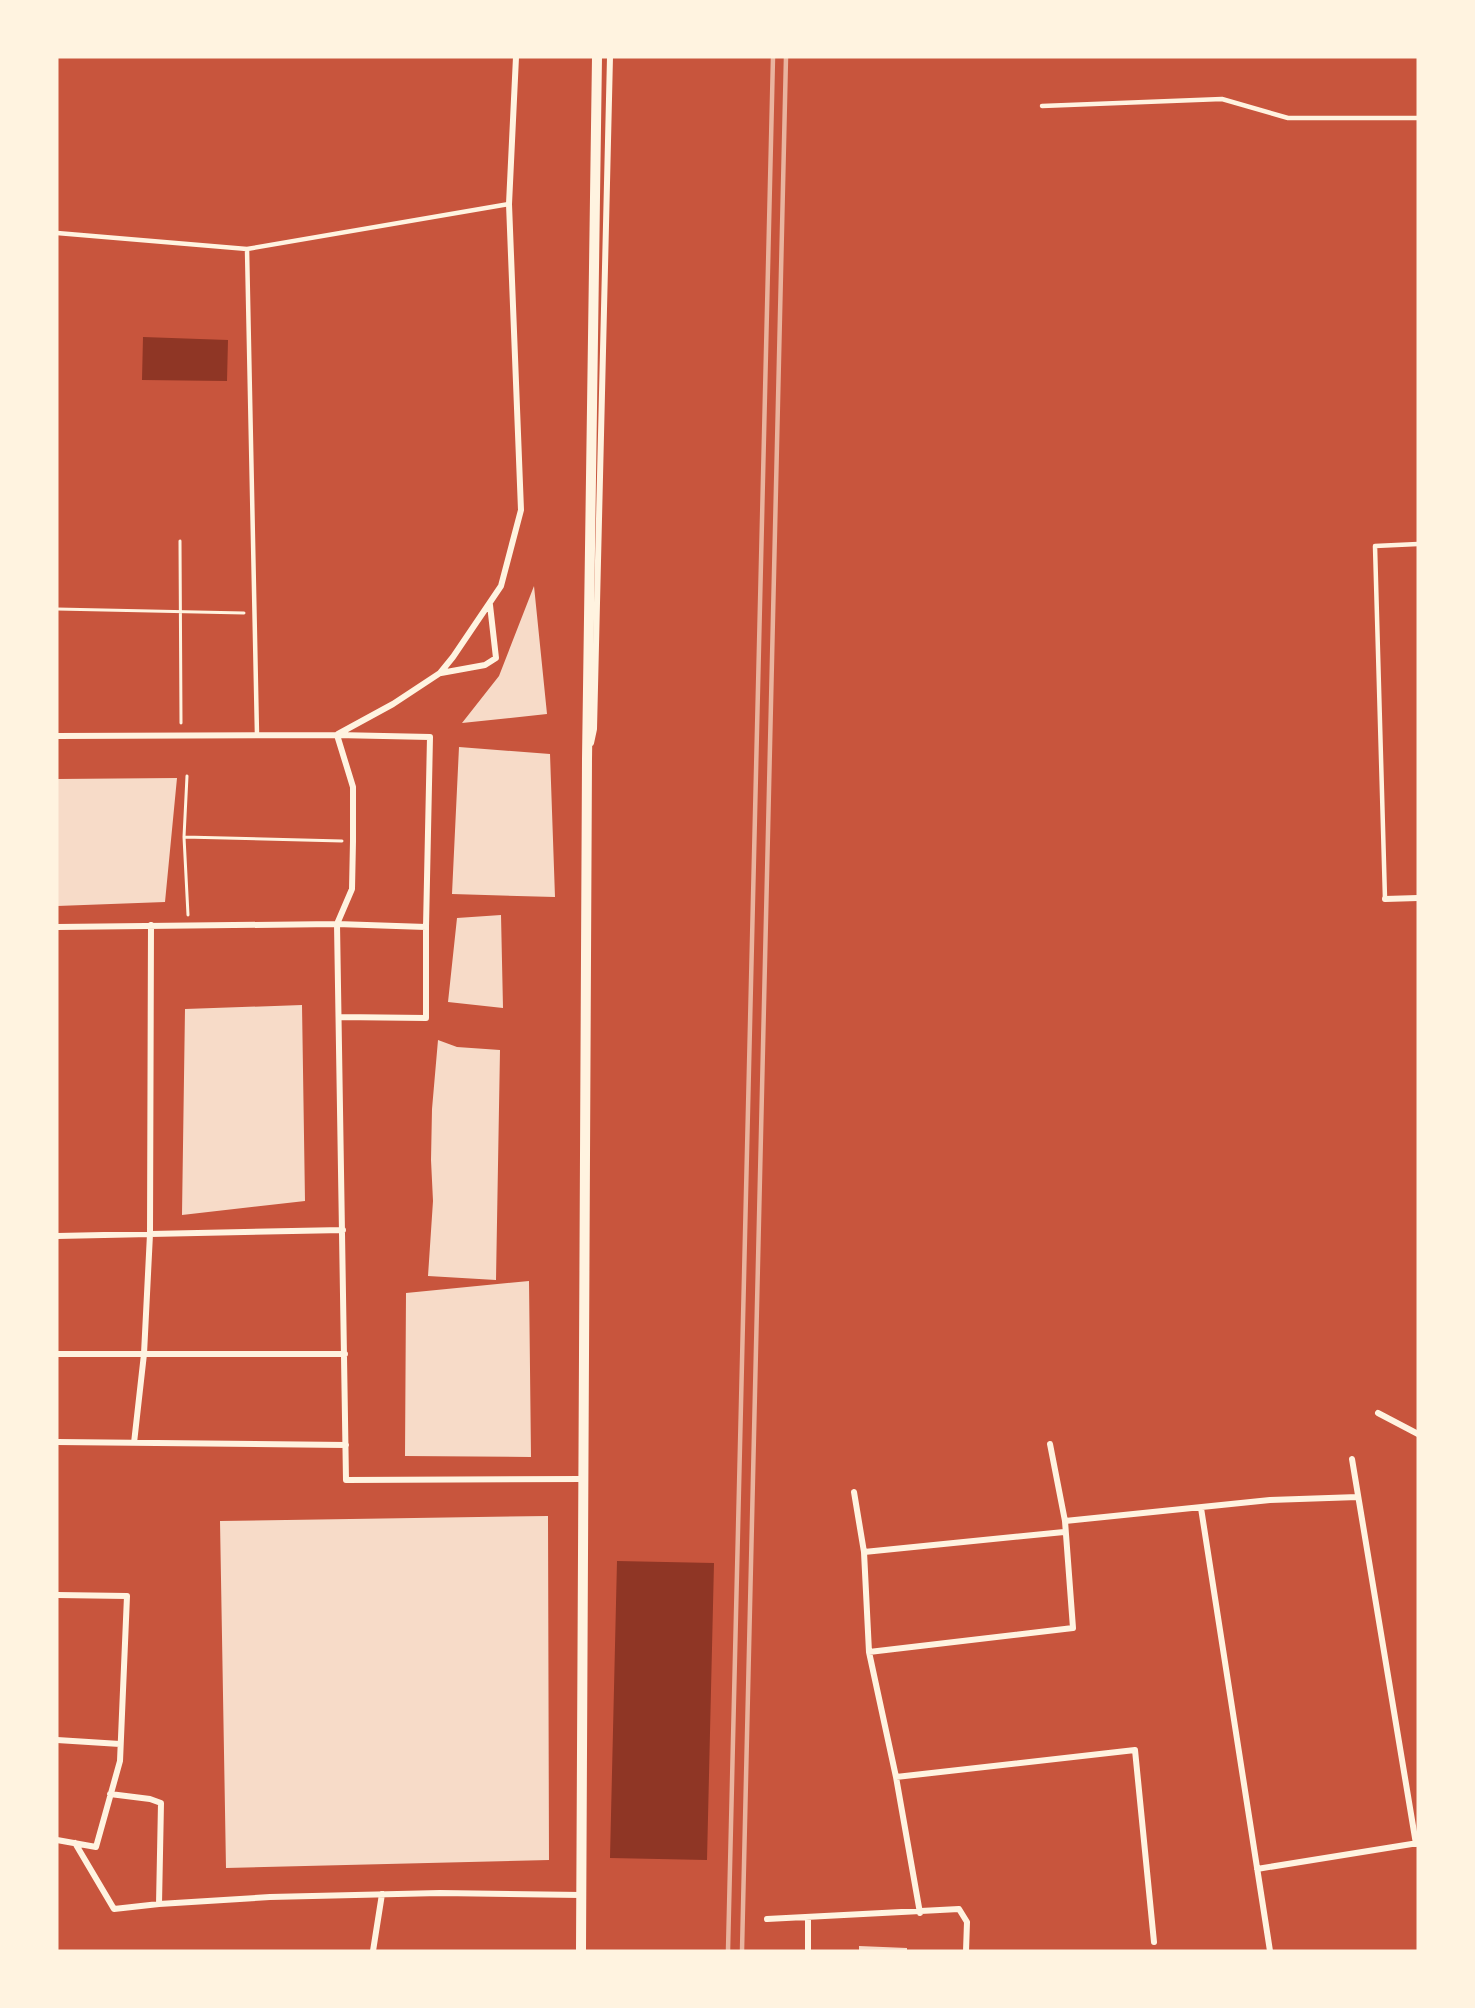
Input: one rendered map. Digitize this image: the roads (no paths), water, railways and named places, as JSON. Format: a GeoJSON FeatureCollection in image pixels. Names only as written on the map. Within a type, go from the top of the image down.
{"type":"FeatureCollection","features":[{"type":"Feature","properties":{"kind":"street"},"geometry":{"type":"LineString","coordinates":[[337,735],[393,704],[440,673],[490,605],[501,586],[521,510],[509,204],[516,57]]}},
{"type":"Feature","properties":{"kind":"street"},"geometry":{"type":"LineString","coordinates":[[581,1951],[587,759],[592,353],[597,193],[597,57]]}},
{"type":"Feature","properties":{"kind":"street"},"geometry":{"type":"LineString","coordinates":[[587,759],[594,729],[610,57]]}},
{"type":"Feature","properties":{"kind":"street"},"geometry":{"type":"LineString","coordinates":[[440,673],[485,665],[496,658],[490,605]]}},
{"type":"Feature","properties":{"kind":"street"},"geometry":{"type":"LineString","coordinates":[[337,735],[353,787],[352,890],[338,924],[346,1480],[582,1479]]}},
{"type":"Feature","properties":{"kind":"street"},"geometry":{"type":"LineString","coordinates":[[57,736],[430,737],[426,1018],[339,1017]]}},
{"type":"Feature","properties":{"kind":"street"},"geometry":{"type":"LineString","coordinates":[[1385,899],[1418,898]]}},
{"type":"Feature","properties":{"kind":"street"},"geometry":{"type":"LineString","coordinates":[[57,927],[338,924],[426,927]]}},
{"type":"Feature","properties":{"kind":"street"},"geometry":{"type":"LineString","coordinates":[[134,1443],[144,1354],[150,1234],[151,925]]}},
{"type":"Feature","properties":{"kind":"street"},"geometry":{"type":"LineString","coordinates":[[57,1236],[343,1230]]}},
{"type":"Feature","properties":{"kind":"street"},"geometry":{"type":"LineString","coordinates":[[57,1354],[345,1354]]}},
{"type":"Feature","properties":{"kind":"street"},"geometry":{"type":"LineString","coordinates":[[1378,1413],[1418,1434]]}},
{"type":"Feature","properties":{"kind":"street"},"geometry":{"type":"LineString","coordinates":[[57,1442],[346,1445]]}},
{"type":"Feature","properties":{"kind":"street"},"geometry":{"type":"LineString","coordinates":[[869,1652],[1073,1628],[1064,1532],[1065,1521],[1050,1444]]}},
{"type":"Feature","properties":{"kind":"street"},"geometry":{"type":"LineString","coordinates":[[1257,1869],[1417,1844],[1352,1459]]}},
{"type":"Feature","properties":{"kind":"street"},"geometry":{"type":"LineString","coordinates":[[854,1492],[864,1552],[869,1652],[896,1777],[920,1912]]}},
{"type":"Feature","properties":{"kind":"street"},"geometry":{"type":"LineString","coordinates":[[1065,1521],[1270,1500],[1358,1497]]}},
{"type":"Feature","properties":{"kind":"street"},"geometry":{"type":"LineString","coordinates":[[1201,1508],[1270,1951]]}},
{"type":"Feature","properties":{"kind":"street"},"geometry":{"type":"LineString","coordinates":[[864,1552],[1064,1532]]}},
{"type":"Feature","properties":{"kind":"street"},"geometry":{"type":"LineString","coordinates":[[57,1595],[127,1596],[120,1761],[96,1847],[57,1840]]}},
{"type":"Feature","properties":{"kind":"street"},"geometry":{"type":"LineString","coordinates":[[57,1740],[120,1744]]}},
{"type":"Feature","properties":{"kind":"street"},"geometry":{"type":"LineString","coordinates":[[896,1777],[1135,1750],[1154,1942]]}},
{"type":"Feature","properties":{"kind":"street"},"geometry":{"type":"LineString","coordinates":[[110,1794],[150,1799],[161,1803],[159,1904]]}},
{"type":"Feature","properties":{"kind":"street"},"geometry":{"type":"LineString","coordinates":[[75,1843],[114,1909],[270,1897],[382,1894],[581,1895]]}},
{"type":"Feature","properties":{"kind":"street"},"geometry":{"type":"LineString","coordinates":[[373,1951],[382,1894]]}},
{"type":"Feature","properties":{"kind":"street"},"geometry":{"type":"LineString","coordinates":[[767,1919],[960,1909],[967,1922],[966,1951]]}},
{"type":"Feature","properties":{"kind":"street"},"geometry":{"type":"LineString","coordinates":[[808,1917],[808,1951]]}},
{"type":"Feature","properties":{"kind":"lane"},"geometry":{"type":"LineString","coordinates":[[1042,106],[1222,99],[1288,118],[1418,118]]}},
{"type":"Feature","properties":{"kind":"lane"},"geometry":{"type":"LineString","coordinates":[[57,233],[248,249],[509,204]]}},
{"type":"Feature","properties":{"kind":"lane"},"geometry":{"type":"LineString","coordinates":[[248,249],[257,735]]}},
{"type":"Feature","properties":{"kind":"lane"},"geometry":{"type":"LineString","coordinates":[[1385,899],[1375,546],[1418,544]]}},
{"type":"Feature","properties":{"kind":"railway"},"geometry":{"type":"LineString","coordinates":[[728,1951],[773,57]]}},
{"type":"Feature","properties":{"kind":"railway"},"geometry":{"type":"LineString","coordinates":[[742,1951],[786,57]]}}]}
